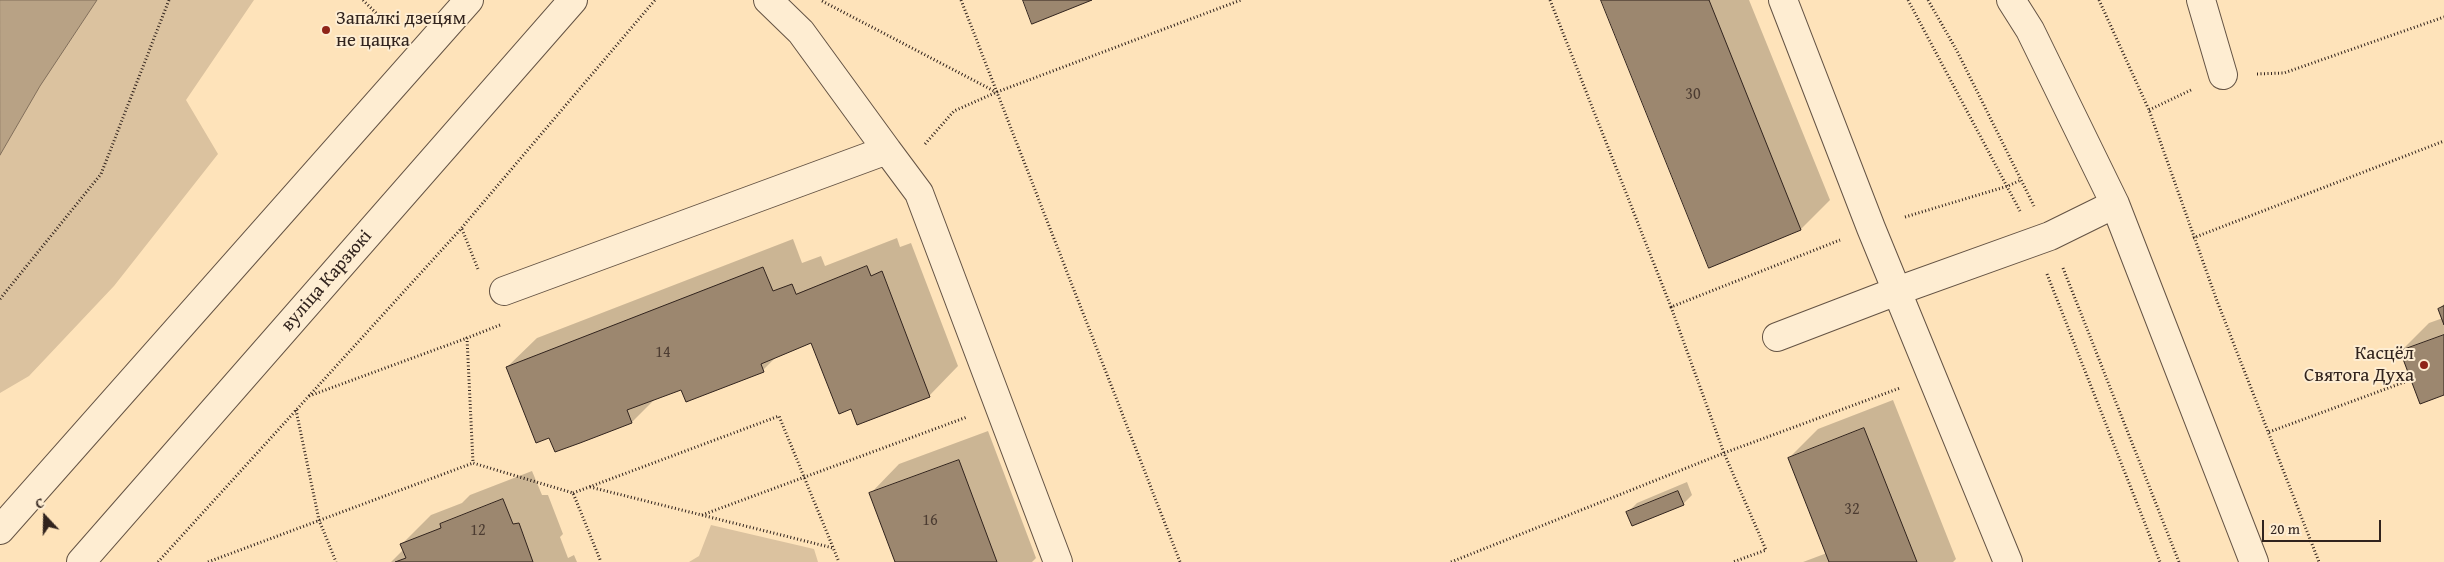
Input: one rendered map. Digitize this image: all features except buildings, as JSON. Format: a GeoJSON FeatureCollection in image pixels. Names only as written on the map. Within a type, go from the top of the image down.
{"type":"FeatureCollection","features":[{"type":"Feature","properties":{"kind":"street"},"geometry":{"type":"LineString","coordinates":[[0,530],[469,0]]}},
{"type":"Feature","properties":{"kind":"street","name":"вуліца Карзюкі"},"geometry":{"type":"LineString","coordinates":[[81,562],[573,0]]}},
{"type":"Feature","properties":{"kind":"street"},"geometry":{"type":"LineString","coordinates":[[1782,0],[1871,228],[2008,562]]}},
{"type":"Feature","properties":{"kind":"street"},"geometry":{"type":"LineString","coordinates":[[2012,0],[2034,39],[2114,204],[2254,562]]}},
{"type":"Feature","properties":{"kind":"street"},"geometry":{"type":"LineString","coordinates":[[2201,0],[2223,75]]}},
{"type":"Feature","properties":{"kind":"street"},"geometry":{"type":"LineString","coordinates":[[772,1],[801,32],[919,193],[1058,562]]}},
{"type":"Feature","properties":{"kind":"street"},"geometry":{"type":"LineString","coordinates":[[504,291],[894,160]]}},
{"type":"Feature","properties":{"kind":"street"},"geometry":{"type":"LineString","coordinates":[[1777,337],[1897,291],[2050,236],[2114,204]]}},
{"type":"Feature","properties":{"kind":"path"},"geometry":{"type":"LineString","coordinates":[[0,299],[101,174],[169,0]]}},
{"type":"Feature","properties":{"kind":"path"},"geometry":{"type":"LineString","coordinates":[[363,0],[379,16]]}},
{"type":"Feature","properties":{"kind":"path"},"geometry":{"type":"LineString","coordinates":[[158,562],[459,231],[655,0]]}},
{"type":"Feature","properties":{"kind":"path"},"geometry":{"type":"LineString","coordinates":[[820,0],[997,92]]}},
{"type":"Feature","properties":{"kind":"path"},"geometry":{"type":"LineString","coordinates":[[961,0],[1180,562]]}},
{"type":"Feature","properties":{"kind":"path"},"geometry":{"type":"LineString","coordinates":[[894,160],[954,111],[997,92],[1233,1],[1241,0]]}},
{"type":"Feature","properties":{"kind":"path"},"geometry":{"type":"LineString","coordinates":[[1550,0],[1671,307],[1724,453],[1766,550],[1733,562]]}},
{"type":"Feature","properties":{"kind":"path"},"geometry":{"type":"LineString","coordinates":[[1928,0],[1957,51],[2050,236],[2179,562]]}},
{"type":"Feature","properties":{"kind":"path"},"geometry":{"type":"LineString","coordinates":[[2100,0],[2149,110],[2194,238],[2319,562]]}},
{"type":"Feature","properties":{"kind":"path"},"geometry":{"type":"LineString","coordinates":[[2149,110],[2223,75],[2284,73],[2444,17]]}},
{"type":"Feature","properties":{"kind":"path"},"geometry":{"type":"LineString","coordinates":[[2194,238],[2444,141]]}},
{"type":"Feature","properties":{"kind":"path"},"geometry":{"type":"LineString","coordinates":[[1671,307],[1871,228],[2008,186],[2021,180]]}},
{"type":"Feature","properties":{"kind":"path"},"geometry":{"type":"LineString","coordinates":[[309,396],[509,322]]}},
{"type":"Feature","properties":{"kind":"path"},"geometry":{"type":"LineString","coordinates":[[467,338],[473,463]]}},
{"type":"Feature","properties":{"kind":"path"},"geometry":{"type":"LineString","coordinates":[[2269,432],[2410,380]]}},
{"type":"Feature","properties":{"kind":"path"},"geometry":{"type":"LineString","coordinates":[[1451,562],[1724,453],[1906,385]]}},
{"type":"Feature","properties":{"kind":"path"},"geometry":{"type":"LineString","coordinates":[[296,410],[319,520],[336,562]]}},
{"type":"Feature","properties":{"kind":"path"},"geometry":{"type":"LineString","coordinates":[[702,515],[976,414]]}},
{"type":"Feature","properties":{"kind":"path"},"geometry":{"type":"LineString","coordinates":[[208,562],[473,463],[573,493],[779,416],[839,562]]}},
{"type":"Feature","properties":{"kind":"path"},"geometry":{"type":"LineString","coordinates":[[589,487],[833,548]]}},
{"type":"Feature","properties":{"kind":"path"},"geometry":{"type":"LineString","coordinates":[[573,493],[601,562]]}},
{"type":"Feature","properties":{"kind":"shaded area"},"geometry":{"type":"Polygon","coordinates":[[[0,0],[97,0],[40,86],[0,155],[0,0]]]}},
{"type":"Feature","properties":{"kind":"shaded area"},"geometry":{"type":"Polygon","coordinates":[[[97,0],[254,0],[186,100],[218,154],[114,286],[29,376],[0,393],[0,155],[40,85],[97,0]]]}},
{"type":"Feature","properties":{"kind":"shaded area"},"geometry":{"type":"Polygon","coordinates":[[[711,525],[814,549],[818,562],[689,562],[699,556],[711,525]]]}},
{"type":"Feature","properties":{"kind":"place","name":"Запалкі дзецям не цацка"},"geometry":{"type":"Point","coordinates":[326,30]}},
{"type":"Feature","properties":{"kind":"place","name":"Касцёл Святога Духа"},"geometry":{"type":"Point","coordinates":[2424,365]}}]}
